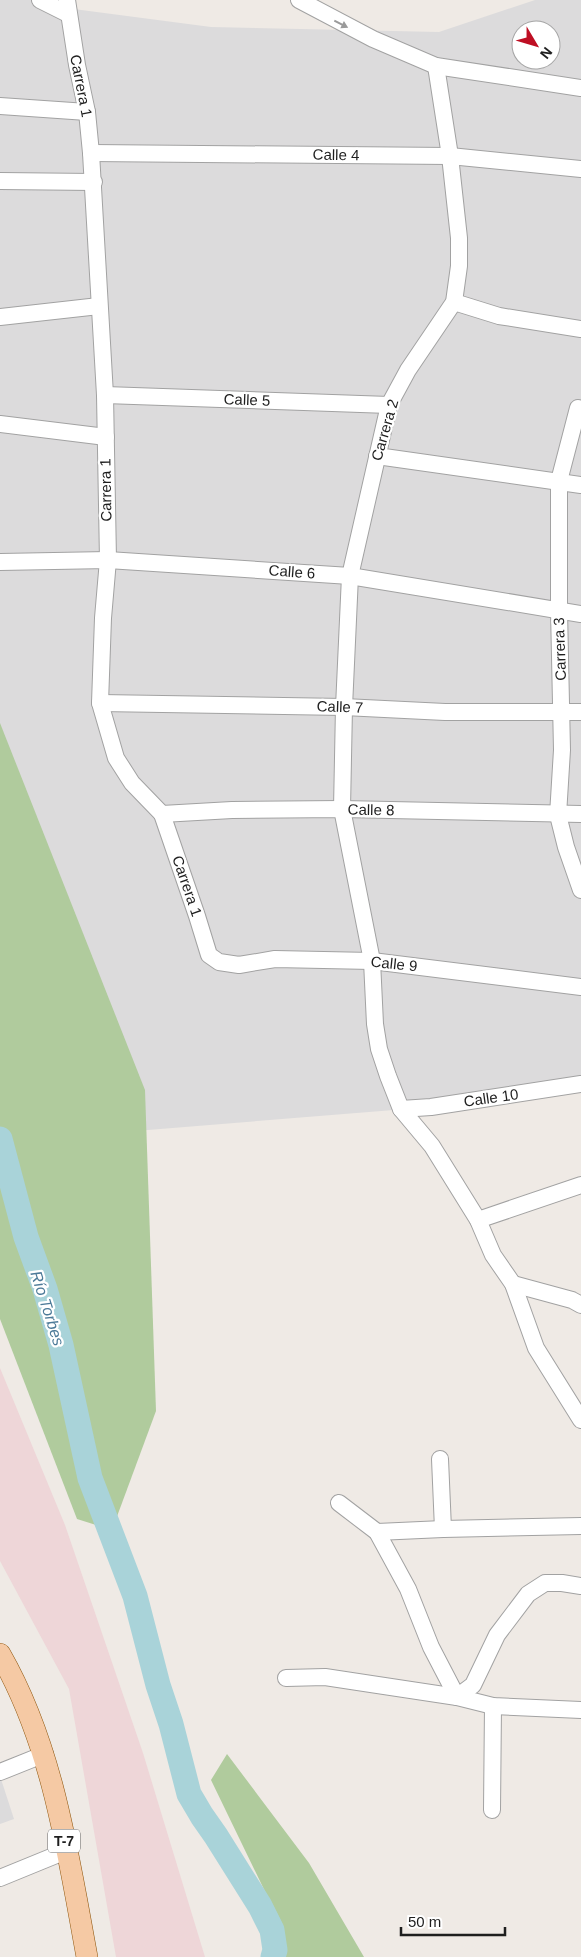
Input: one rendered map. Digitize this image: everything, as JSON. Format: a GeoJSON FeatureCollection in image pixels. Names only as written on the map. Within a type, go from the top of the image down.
{"type":"FeatureCollection","features":[{"type":"Feature","properties":{"kind":"main road","name":"T-7"},"geometry":{"type":"LineString","coordinates":[[0,1654],[6,1677],[44,1754],[66,1852],[85,1956]]}},
{"type":"Feature","properties":{"kind":"street"},"geometry":{"type":"LineString","coordinates":[[40,0],[67,7]]}},
{"type":"Feature","properties":{"kind":"street"},"geometry":{"type":"LineString","coordinates":[[299,0],[373,39],[436,66],[581,88]]}},
{"type":"Feature","properties":{"kind":"street","name":"Carrera 1"},"geometry":{"type":"LineString","coordinates":[[67,7],[87,112],[94,182],[105,395],[108,560],[101,642],[100,703],[116,758],[132,783],[162,814],[209,955]]}},
{"type":"Feature","properties":{"kind":"street","name":"Carrera 2"},"geometry":{"type":"LineString","coordinates":[[436,66],[450,156],[459,238],[459,266],[454,302],[408,370],[389,405],[350,576],[344,707],[342,809],[372,961],[375,1024],[379,1049],[401,1109],[432,1146],[478,1220],[493,1255],[513,1284],[536,1348],[581,1420]]}},
{"type":"Feature","properties":{"kind":"street"},"geometry":{"type":"LineString","coordinates":[[0,106],[87,112]]}},
{"type":"Feature","properties":{"kind":"street","name":"Calle 4"},"geometry":{"type":"LineString","coordinates":[[91,153],[450,156],[581,169]]}},
{"type":"Feature","properties":{"kind":"street"},"geometry":{"type":"LineString","coordinates":[[0,181],[94,182]]}},
{"type":"Feature","properties":{"kind":"street"},"geometry":{"type":"LineString","coordinates":[[454,302],[499,316],[581,329]]}},
{"type":"Feature","properties":{"kind":"street"},"geometry":{"type":"LineString","coordinates":[[0,317],[99,306]]}},
{"type":"Feature","properties":{"kind":"street","name":"Calle 5"},"geometry":{"type":"LineString","coordinates":[[105,395],[389,405]]}},
{"type":"Feature","properties":{"kind":"street","name":"Carrera 3"},"geometry":{"type":"LineString","coordinates":[[578,408],[560,481],[559,610],[562,750],[558,815],[566,847],[581,890]]}},
{"type":"Feature","properties":{"kind":"street"},"geometry":{"type":"LineString","coordinates":[[0,424],[106,437]]}},
{"type":"Feature","properties":{"kind":"street"},"geometry":{"type":"LineString","coordinates":[[377,456],[581,485]]}},
{"type":"Feature","properties":{"kind":"street","name":"Calle 6"},"geometry":{"type":"LineString","coordinates":[[0,562],[108,560],[350,576],[581,614]]}},
{"type":"Feature","properties":{"kind":"street","name":"Calle 7"},"geometry":{"type":"LineString","coordinates":[[100,703],[344,707],[445,712],[581,712]]}},
{"type":"Feature","properties":{"kind":"street","name":"Calle 8"},"geometry":{"type":"LineString","coordinates":[[162,814],[232,810],[342,809],[581,814]]}},
{"type":"Feature","properties":{"kind":"street","name":"Calle 9"},"geometry":{"type":"LineString","coordinates":[[209,955],[219,962],[239,965],[275,959],[372,961],[581,987]]}},
{"type":"Feature","properties":{"kind":"street","name":"Calle 10"},"geometry":{"type":"LineString","coordinates":[[401,1109],[431,1107],[581,1084]]}},
{"type":"Feature","properties":{"kind":"street"},"geometry":{"type":"LineString","coordinates":[[478,1220],[581,1185]]}},
{"type":"Feature","properties":{"kind":"street"},"geometry":{"type":"LineString","coordinates":[[513,1284],[572,1300],[581,1305]]}},
{"type":"Feature","properties":{"kind":"street"},"geometry":{"type":"LineString","coordinates":[[440,1459],[443,1529]]}},
{"type":"Feature","properties":{"kind":"street"},"geometry":{"type":"LineString","coordinates":[[339,1503],[377,1532],[408,1589],[431,1647],[457,1697]]}},
{"type":"Feature","properties":{"kind":"street"},"geometry":{"type":"LineString","coordinates":[[377,1532],[581,1526]]}},
{"type":"Feature","properties":{"kind":"street"},"geometry":{"type":"LineString","coordinates":[[457,1697],[473,1685],[497,1635],[528,1594],[545,1584],[562,1582],[581,1586]]}},
{"type":"Feature","properties":{"kind":"street"},"geometry":{"type":"LineString","coordinates":[[286,1678],[324,1677],[457,1697],[493,1706],[581,1710]]}},
{"type":"Feature","properties":{"kind":"street"},"geometry":{"type":"LineString","coordinates":[[492,1810],[493,1706]]}},
{"type":"Feature","properties":{"kind":"street"},"geometry":{"type":"LineString","coordinates":[[0,1772],[44,1754]]}},
{"type":"Feature","properties":{"kind":"street"},"geometry":{"type":"LineString","coordinates":[[0,1878],[66,1852]]}},
{"type":"Feature","properties":{"kind":"shaded area"},"geometry":{"type":"Polygon","coordinates":[[[0,0],[45,0],[66,8],[211,27],[439,32],[535,0],[581,0],[581,1090],[431,1107],[0,1142],[0,0]]]}},
{"type":"Feature","properties":{"kind":"shaded area"},"geometry":{"type":"Polygon","coordinates":[[[0,1368],[65,1525],[143,1753],[205,1957],[116,1957],[69,1689],[0,1561],[0,1368]]]}},
{"type":"Feature","properties":{"kind":"shaded area"},"geometry":{"type":"Polygon","coordinates":[[[0,1776],[14,1819],[0,1824],[0,1776]]]}},
{"type":"Feature","properties":{"kind":"green space"},"geometry":{"type":"Polygon","coordinates":[[[0,723],[145,1090],[156,1411],[112,1530],[77,1519],[0,1319],[0,723]]]}},
{"type":"Feature","properties":{"kind":"green space"},"geometry":{"type":"Polygon","coordinates":[[[227,1754],[309,1863],[364,1957],[282,1957],[273,1908],[211,1780],[227,1754]]]}},
{"type":"Feature","properties":{"kind":"waterway","name":"Río Torbes"},"geometry":{"type":"LineString","coordinates":[[0,1139],[26,1237],[45,1289],[61,1345],[90,1478],[135,1596],[189,1794],[260,1906],[272,1930],[275,1950],[273,1957]]}}]}
